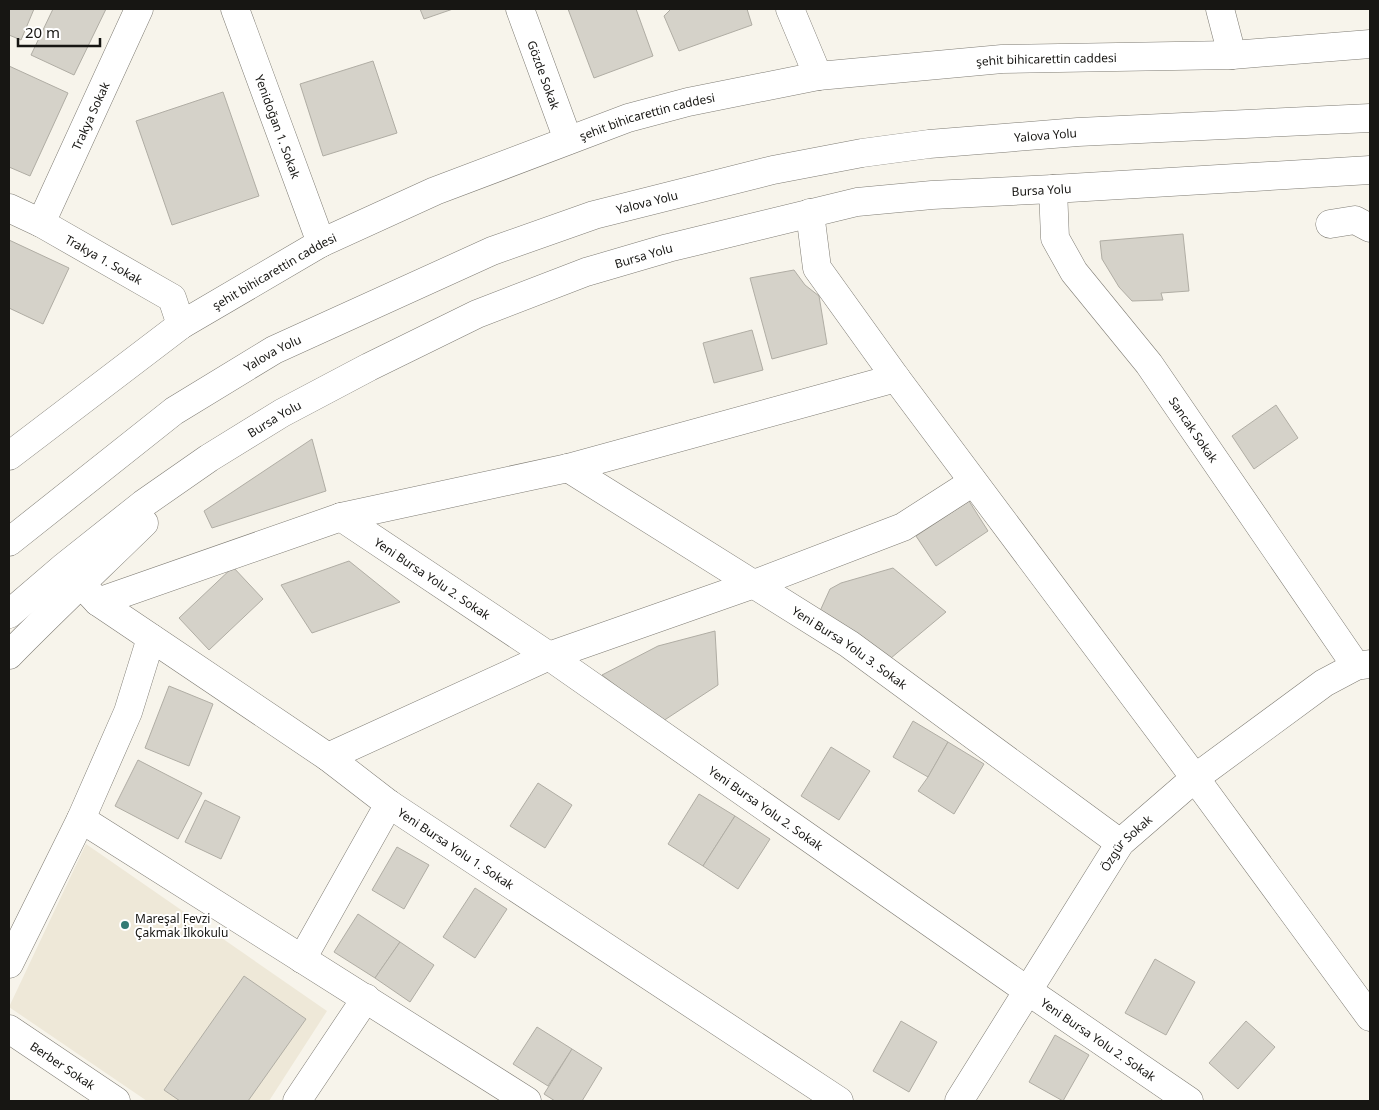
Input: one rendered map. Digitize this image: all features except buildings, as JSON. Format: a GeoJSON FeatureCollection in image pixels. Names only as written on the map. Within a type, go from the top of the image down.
{"type":"FeatureCollection","features":[{"type":"Feature","properties":{"kind":"main road","name":"Trakya Sokak"},"geometry":{"type":"LineString","coordinates":[[41,223],[138,9]]}},
{"type":"Feature","properties":{"kind":"main road","name":"Yenidoğan 1. Sokak"},"geometry":{"type":"LineString","coordinates":[[235,9],[321,243]]}},
{"type":"Feature","properties":{"kind":"main road","name":"Gözde Sokak"},"geometry":{"type":"LineString","coordinates":[[520,9],[568,140]]}},
{"type":"Feature","properties":{"kind":"main road"},"geometry":{"type":"LineString","coordinates":[[790,9],[818,76]]}},
{"type":"Feature","properties":{"kind":"main road"},"geometry":{"type":"LineString","coordinates":[[1220,9],[1232,54]]}},
{"type":"Feature","properties":{"kind":"main road","name":"şehit bihicarettin caddesi"},"geometry":{"type":"LineString","coordinates":[[9,456],[181,325],[321,243],[435,191],[628,118],[688,102],[818,76],[1002,59],[1232,54],[1370,44]]}},
{"type":"Feature","properties":{"kind":"main road","name":"Yalova Yolu"},"geometry":{"type":"LineString","coordinates":[[9,542],[174,411],[274,350],[492,251],[594,215],[773,170],[862,153],[929,144],[1078,132],[1370,118]]}},
{"type":"Feature","properties":{"kind":"main road","name":"Bursa Yolu"},"geometry":{"type":"LineString","coordinates":[[9,614],[65,566],[143,504],[209,458],[282,413],[369,367],[477,314],[586,272],[668,248],[857,202],[932,195],[1370,170]]}},
{"type":"Feature","properties":{"kind":"main road","name":"Sancak Sokak"},"geometry":{"type":"LineString","coordinates":[[1053,189],[1055,238],[1074,272],[1149,364],[1363,665]]}},
{"type":"Feature","properties":{"kind":"main road","name":"Trakya 1. Sokak"},"geometry":{"type":"LineString","coordinates":[[9,208],[41,223],[172,298],[181,325]]}},
{"type":"Feature","properties":{"kind":"main road"},"geometry":{"type":"LineString","coordinates":[[810,213],[817,268],[896,378],[1195,778],[1370,1017]]}},
{"type":"Feature","properties":{"kind":"main road"},"geometry":{"type":"LineString","coordinates":[[1330,224],[1355,220],[1370,228]]}},
{"type":"Feature","properties":{"kind":"main road"},"geometry":{"type":"LineString","coordinates":[[9,656],[47,616],[90,593],[341,517],[568,468],[896,378]]}},
{"type":"Feature","properties":{"kind":"main road"},"geometry":{"type":"LineString","coordinates":[[90,593],[209,458]]}},
{"type":"Feature","properties":{"kind":"main road","name":"Yeni Bursa Yolu 3. Sokak"},"geometry":{"type":"LineString","coordinates":[[568,468],[849,644],[1120,843]]}},
{"type":"Feature","properties":{"kind":"main road"},"geometry":{"type":"LineString","coordinates":[[328,757],[549,656],[754,584],[903,526],[973,482]]}},
{"type":"Feature","properties":{"kind":"main road"},"geometry":{"type":"LineString","coordinates":[[9,517],[68,494]]}},
{"type":"Feature","properties":{"kind":"main road","name":"Yeni Bursa Yolu 2. Sokak"},"geometry":{"type":"LineString","coordinates":[[341,517],[549,656],[1028,991],[1189,1101]]}},
{"type":"Feature","properties":{"kind":"main road","name":"Yeni Bursa Yolu 1. Sokak"},"geometry":{"type":"LineString","coordinates":[[90,593],[151,638],[328,757],[389,804],[838,1101]]}},
{"type":"Feature","properties":{"kind":"main road"},"geometry":{"type":"LineString","coordinates":[[9,964],[81,819],[128,712],[151,638]]}},
{"type":"Feature","properties":{"kind":"main road","name":"Özgür Sokak"},"geometry":{"type":"LineString","coordinates":[[959,1101],[1120,843],[1195,778],[1324,683],[1363,665]]}},
{"type":"Feature","properties":{"kind":"main road"},"geometry":{"type":"LineString","coordinates":[[302,959],[389,804]]}},
{"type":"Feature","properties":{"kind":"main road"},"geometry":{"type":"LineString","coordinates":[[81,819],[527,1101]]}},
{"type":"Feature","properties":{"kind":"main road"},"geometry":{"type":"LineString","coordinates":[[306,1098],[366,998]]}},
{"type":"Feature","properties":{"kind":"main road","name":"Berber Sokak"},"geometry":{"type":"LineString","coordinates":[[9,1029],[116,1101]]}},
{"type":"Feature","properties":{"kind":"shaded area","name":"Mareşal Fevzi Çakmak İlkokulu"},"geometry":{"type":"Polygon","coordinates":[[[86,844],[327,1011],[269,1101],[147,1101],[9,1007],[86,844]]]}},
{"type":"Feature","properties":{"kind":"place","name":"Mareşal Fevzi Çakmak İlkokulu"},"geometry":{"type":"Point","coordinates":[125,925]}}]}
